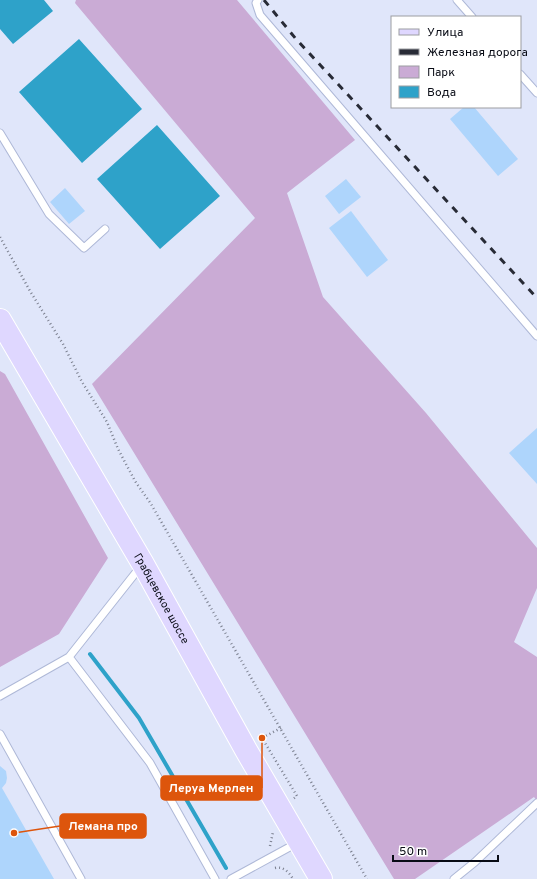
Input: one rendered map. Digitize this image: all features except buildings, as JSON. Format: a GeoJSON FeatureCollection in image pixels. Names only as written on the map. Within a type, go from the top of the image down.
{"type":"FeatureCollection","features":[{"type":"Feature","properties":{"kind":"main road","name":"Грабцевское шоссе"},"geometry":{"type":"LineString","coordinates":[[0,320],[143,564],[246,750],[321,879]]}},
{"type":"Feature","properties":{"kind":"main road"},"geometry":{"type":"LineString","coordinates":[[0,349],[31,372]]}},
{"type":"Feature","properties":{"kind":"lane"},"geometry":{"type":"LineString","coordinates":[[258,0],[256,3],[260,15],[537,336]]}},
{"type":"Feature","properties":{"kind":"lane"},"geometry":{"type":"LineString","coordinates":[[457,0],[471,16]]}},
{"type":"Feature","properties":{"kind":"lane"},"geometry":{"type":"LineString","coordinates":[[521,75],[534,84],[537,93]]}},
{"type":"Feature","properties":{"kind":"lane"},"geometry":{"type":"LineString","coordinates":[[0,133],[49,214],[84,248],[105,229]]}},
{"type":"Feature","properties":{"kind":"lane"},"geometry":{"type":"LineString","coordinates":[[0,696],[69,657],[143,564]]}},
{"type":"Feature","properties":{"kind":"lane"},"geometry":{"type":"LineString","coordinates":[[69,657],[150,763],[215,879]]}},
{"type":"Feature","properties":{"kind":"lane"},"geometry":{"type":"LineString","coordinates":[[0,734],[81,879]]}},
{"type":"Feature","properties":{"kind":"lane"},"geometry":{"type":"LineString","coordinates":[[454,879],[476,862],[537,803]]}},
{"type":"Feature","properties":{"kind":"lane"},"geometry":{"type":"LineString","coordinates":[[231,879],[299,842]]}},
{"type":"Feature","properties":{"kind":"path"},"geometry":{"type":"LineString","coordinates":[[0,236],[30,291],[63,344],[82,382],[107,422],[118,450],[135,481],[151,504],[367,879]]}},
{"type":"Feature","properties":{"kind":"path"},"geometry":{"type":"LineString","coordinates":[[272,868],[279,867],[286,870],[293,879]]}},
{"type":"Feature","properties":{"kind":"green space"},"geometry":{"type":"Polygon","coordinates":[[[76,0],[237,0],[355,140],[287,193],[323,297],[426,413],[537,548],[537,588],[514,642],[537,657],[537,801],[534,797],[415,879],[394,879],[92,384],[255,218],[75,3],[76,0]]]}},
{"type":"Feature","properties":{"kind":"green space"},"geometry":{"type":"Polygon","coordinates":[[[0,371],[5,374],[108,558],[59,634],[0,667],[0,371]]]}},
{"type":"Feature","properties":{"kind":"water"},"geometry":{"type":"Polygon","coordinates":[[[0,0],[44,0],[53,11],[13,44],[0,29],[0,0]]]}},
{"type":"Feature","properties":{"kind":"water"},"geometry":{"type":"Polygon","coordinates":[[[79,39],[142,109],[82,163],[19,92],[79,39]]]}},
{"type":"Feature","properties":{"kind":"water"},"geometry":{"type":"Polygon","coordinates":[[[157,125],[220,196],[160,249],[97,179],[157,125]]]}},
{"type":"Feature","properties":{"kind":"waterway"},"geometry":{"type":"LineString","coordinates":[[90,654],[139,718],[226,868]]}},
{"type":"Feature","properties":{"kind":"railway"},"geometry":{"type":"LineString","coordinates":[[264,0],[296,39],[537,298]]}},
{"type":"Feature","properties":{"kind":"place","name":"Леруа Мерлен"},"geometry":{"type":"Point","coordinates":[262,738]}},
{"type":"Feature","properties":{"kind":"place","name":"Лемана про"},"geometry":{"type":"Point","coordinates":[14,833]}}]}
